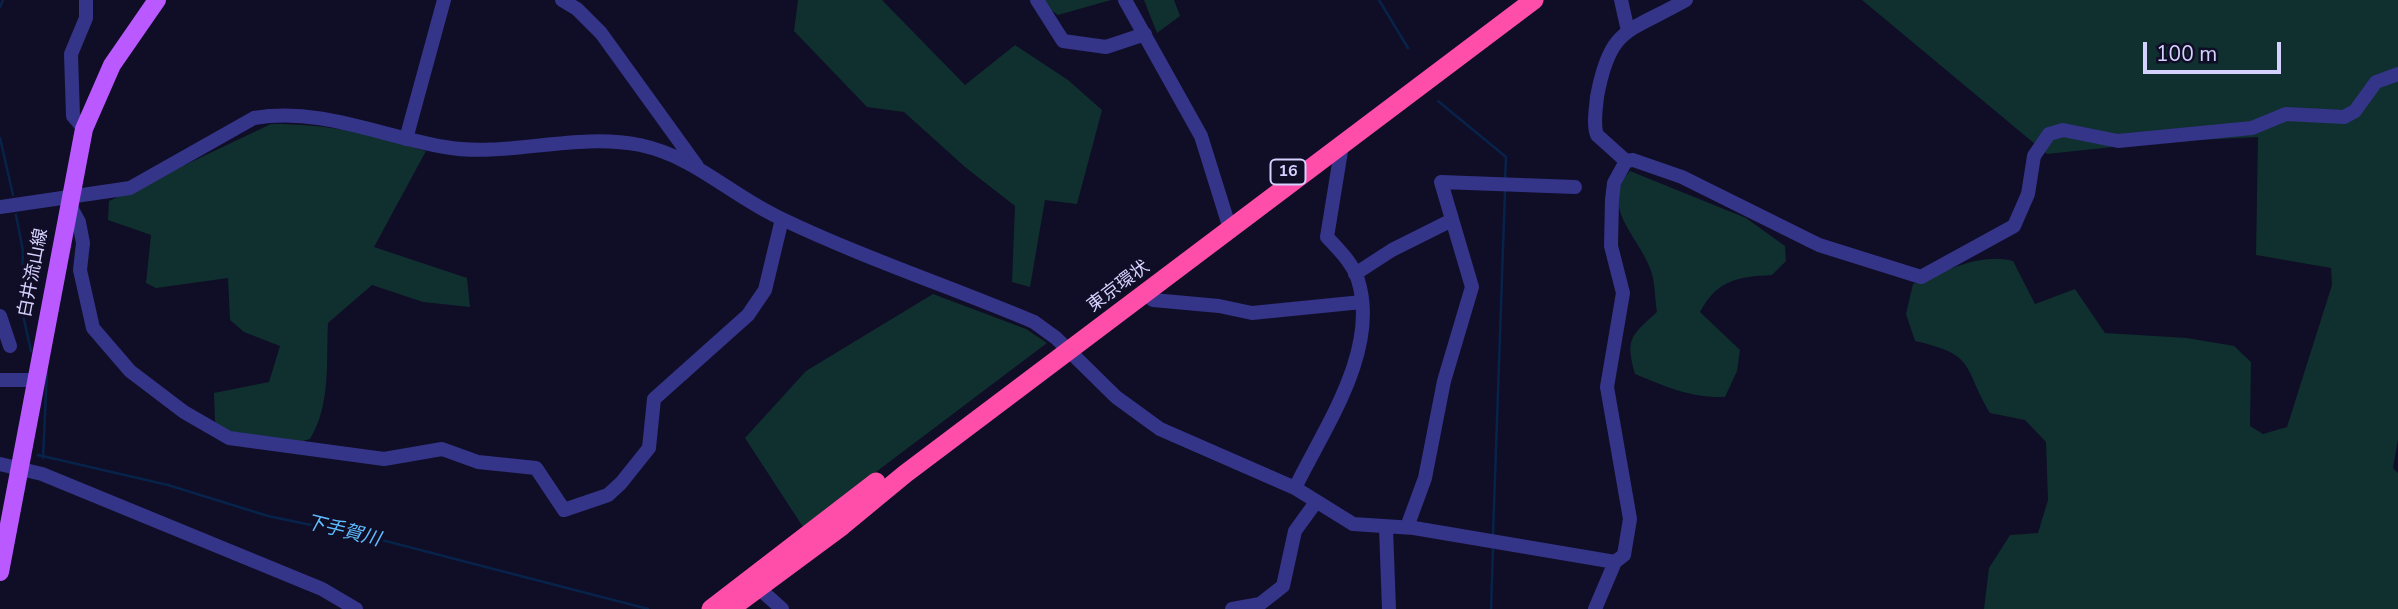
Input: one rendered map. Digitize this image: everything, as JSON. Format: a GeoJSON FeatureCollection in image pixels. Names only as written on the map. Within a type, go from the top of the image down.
{"type":"FeatureCollection","features":[{"type":"Feature","properties":{"kind":"highway","name":"東京環状"},"geometry":{"type":"LineString","coordinates":[[712,609],[753,584],[1228,224],[1513,0]]}},
{"type":"Feature","properties":{"kind":"highway","name":"東京環状"},"geometry":{"type":"LineString","coordinates":[[1065,346],[1145,294],[1228,224],[1342,145],[1534,0]]}},
{"type":"Feature","properties":{"kind":"highway","name":"東京環状"},"geometry":{"type":"LineString","coordinates":[[730,609],[753,584]]}},
{"type":"Feature","properties":{"kind":"main road","name":"白井流山線"},"geometry":{"type":"LineString","coordinates":[[0,572],[4,533],[84,129],[112,65],[157,0]]}},
{"type":"Feature","properties":{"kind":"street"},"geometry":{"type":"LineString","coordinates":[[84,129],[73,116],[71,54],[86,18],[86,0]]}},
{"type":"Feature","properties":{"kind":"street"},"geometry":{"type":"LineString","coordinates":[[406,139],[444,0]]}},
{"type":"Feature","properties":{"kind":"street"},"geometry":{"type":"LineString","coordinates":[[562,0],[577,9],[601,33],[697,166]]}},
{"type":"Feature","properties":{"kind":"street"},"geometry":{"type":"LineString","coordinates":[[1037,0],[1063,41],[1106,47],[1145,34]]}},
{"type":"Feature","properties":{"kind":"street"},"geometry":{"type":"LineString","coordinates":[[1125,0],[1201,136],[1228,224]]}},
{"type":"Feature","properties":{"kind":"street"},"geometry":{"type":"LineString","coordinates":[[1621,0],[1628,31]]}},
{"type":"Feature","properties":{"kind":"street"},"geometry":{"type":"LineString","coordinates":[[1626,161],[1595,131],[1605,60],[1612,46],[1628,31],[1686,0]]}},
{"type":"Feature","properties":{"kind":"street"},"geometry":{"type":"LineString","coordinates":[[1626,161],[1633,160],[1682,177],[1819,245],[1921,277],[2014,226],[2028,194],[2034,156],[2049,134],[2063,130],[2118,141],[2252,128],[2286,114],[2344,117],[2355,111],[2376,82],[2398,74]]}},
{"type":"Feature","properties":{"kind":"street"},"geometry":{"type":"LineString","coordinates":[[0,208],[69,201],[130,188],[254,118],[276,114],[332,118],[406,139],[470,149],[594,140],[639,145],[697,166],[782,219],[1034,322],[1065,346],[1116,397],[1160,429],[1295,488],[1353,523],[1386,528],[1407,527],[1615,562]]}},
{"type":"Feature","properties":{"kind":"street"},"geometry":{"type":"LineString","coordinates":[[1295,488],[1351,376],[1358,347],[1362,302],[1355,274],[1326,236],[1342,145]]}},
{"type":"Feature","properties":{"kind":"street"},"geometry":{"type":"LineString","coordinates":[[1595,609],[1615,562],[1624,555],[1630,519],[1606,387],[1611,345],[1623,293],[1611,246],[1612,200],[1614,183],[1626,161]]}},
{"type":"Feature","properties":{"kind":"street"},"geometry":{"type":"LineString","coordinates":[[1407,527],[1425,478],[1444,381],[1471,299],[1472,287],[1441,182],[1575,187]]}},
{"type":"Feature","properties":{"kind":"street"},"geometry":{"type":"LineString","coordinates":[[69,201],[79,222],[83,243],[80,270],[93,328],[130,371],[184,412],[229,438],[384,458],[442,449],[478,462],[536,468],[564,510],[608,495],[649,448],[654,399],[748,315],[765,290],[782,219]]}},
{"type":"Feature","properties":{"kind":"street"},"geometry":{"type":"LineString","coordinates":[[1355,274],[1392,250],[1452,220]]}},
{"type":"Feature","properties":{"kind":"street"},"geometry":{"type":"LineString","coordinates":[[1145,294],[1153,300],[1219,306],[1252,313],[1362,302]]}},
{"type":"Feature","properties":{"kind":"street"},"geometry":{"type":"LineString","coordinates":[[0,316],[10,346]]}},
{"type":"Feature","properties":{"kind":"street"},"geometry":{"type":"LineString","coordinates":[[0,380],[35,380]]}},
{"type":"Feature","properties":{"kind":"street"},"geometry":{"type":"LineString","coordinates":[[0,464],[19,467],[321,589],[356,609]]}},
{"type":"Feature","properties":{"kind":"street"},"geometry":{"type":"LineString","coordinates":[[1232,609],[1260,604],[1283,586],[1295,531],[1316,502]]}},
{"type":"Feature","properties":{"kind":"street"},"geometry":{"type":"LineString","coordinates":[[1386,528],[1389,609]]}},
{"type":"Feature","properties":{"kind":"street"},"geometry":{"type":"LineString","coordinates":[[753,584],[782,609]]}},
{"type":"Feature","properties":{"kind":"green space"},"geometry":{"type":"Polygon","coordinates":[[[798,0],[882,0],[965,85],[1015,45],[1068,80],[1102,110],[1077,204],[1045,200],[1030,287],[1012,282],[1015,206],[965,167],[904,112],[867,107],[794,31],[798,0]]]}},
{"type":"Feature","properties":{"kind":"green space"},"geometry":{"type":"Polygon","coordinates":[[[1037,0],[1111,0],[1058,15],[1037,0]]]}},
{"type":"Feature","properties":{"kind":"green space"},"geometry":{"type":"Polygon","coordinates":[[[1144,0],[1174,0],[1180,16],[1157,33],[1144,0]]]}},
{"type":"Feature","properties":{"kind":"green space"},"geometry":{"type":"Polygon","coordinates":[[[1862,0],[2398,0],[2398,439],[2393,468],[2398,473],[2398,609],[1984,609],[1989,568],[2010,535],[2038,533],[2048,500],[2046,442],[2025,420],[1990,413],[1970,373],[1959,358],[1935,346],[1915,341],[1906,314],[1913,284],[1975,261],[2013,261],[2035,304],[2075,289],[2105,333],[2187,338],[2234,346],[2251,362],[2250,426],[2263,434],[2287,427],[2332,285],[2331,268],[2256,255],[2258,137],[2160,142],[2047,154],[1862,0]]]}},
{"type":"Feature","properties":{"kind":"green space"},"geometry":{"type":"Polygon","coordinates":[[[271,124],[350,131],[426,151],[374,247],[467,278],[470,307],[423,302],[372,285],[328,323],[324,398],[317,426],[310,439],[278,448],[232,443],[215,421],[214,393],[269,382],[280,346],[244,332],[230,320],[228,278],[156,288],[146,283],[151,235],[108,220],[109,201],[271,124]]]}},
{"type":"Feature","properties":{"kind":"green space"},"geometry":{"type":"Polygon","coordinates":[[[1630,171],[1746,218],[1785,246],[1786,261],[1772,275],[1739,279],[1722,286],[1700,312],[1740,350],[1737,371],[1725,397],[1690,394],[1635,374],[1631,352],[1632,338],[1657,312],[1652,274],[1620,210],[1618,198],[1621,185],[1630,171]]]}},
{"type":"Feature","properties":{"kind":"green space"},"geometry":{"type":"Polygon","coordinates":[[[933,294],[1026,329],[1047,343],[803,527],[745,438],[806,371],[933,294]]]}},
{"type":"Feature","properties":{"kind":"waterway"},"geometry":{"type":"LineString","coordinates":[[0,7],[3,0]]}},
{"type":"Feature","properties":{"kind":"waterway"},"geometry":{"type":"LineString","coordinates":[[1379,0],[1408,48]]}},
{"type":"Feature","properties":{"kind":"waterway"},"geometry":{"type":"LineString","coordinates":[[1438,101],[1506,157],[1505,181]]}},
{"type":"Feature","properties":{"kind":"waterway"},"geometry":{"type":"LineString","coordinates":[[0,138],[13,195]]}},
{"type":"Feature","properties":{"kind":"waterway"},"geometry":{"type":"LineString","coordinates":[[1493,535],[1505,191]]}},
{"type":"Feature","properties":{"kind":"waterway"},"geometry":{"type":"LineString","coordinates":[[16,215],[23,251],[21,306],[31,351]]}},
{"type":"Feature","properties":{"kind":"waterway"},"geometry":{"type":"LineString","coordinates":[[43,458],[47,371]]}},
{"type":"Feature","properties":{"kind":"waterway","name":"下手賀川"},"geometry":{"type":"LineString","coordinates":[[38,455],[168,485],[268,516],[374,538],[648,609]]}},
{"type":"Feature","properties":{"kind":"waterway"},"geometry":{"type":"LineString","coordinates":[[1491,609],[1493,549]]}}]}
